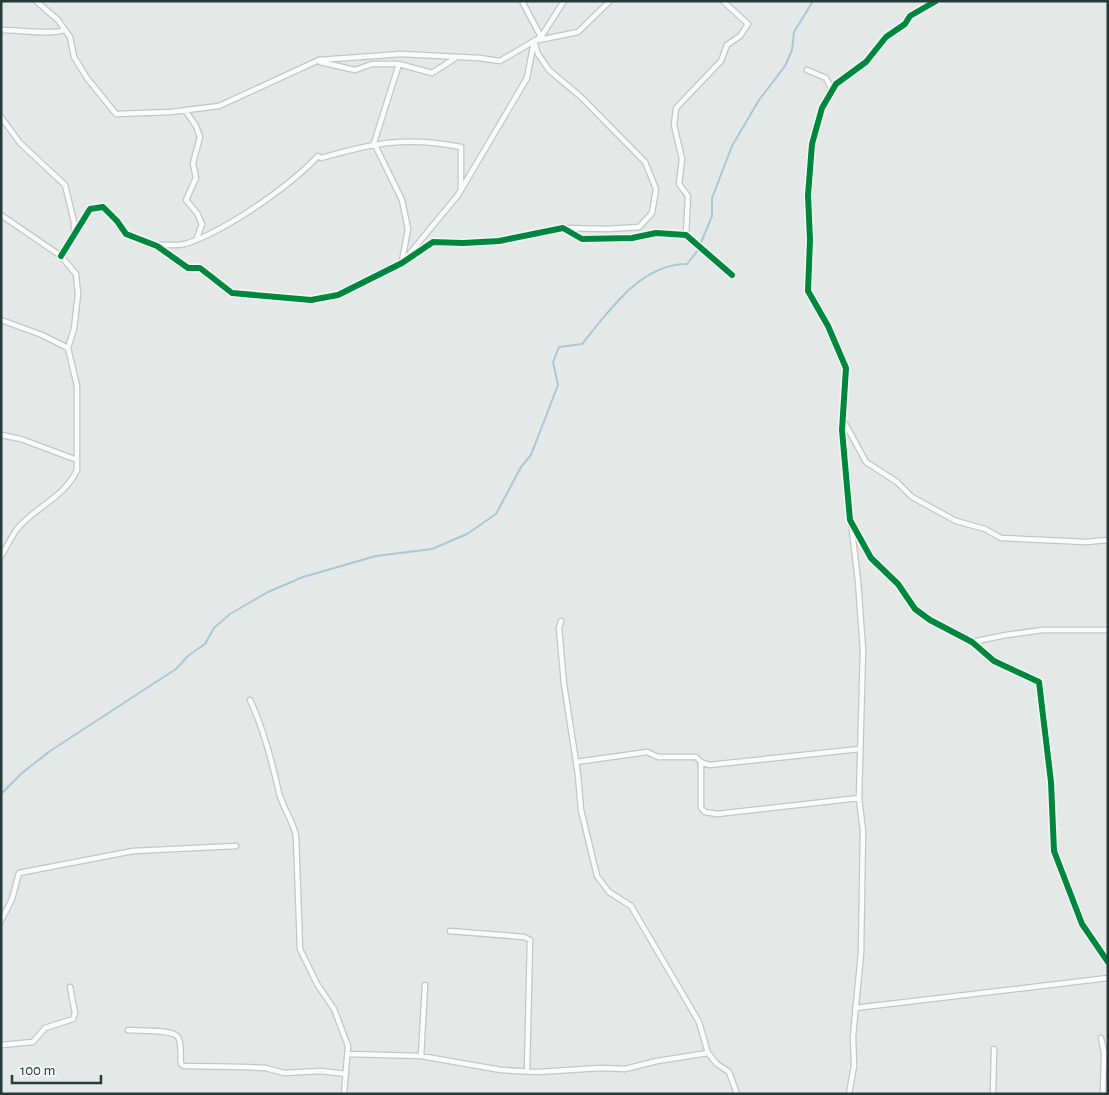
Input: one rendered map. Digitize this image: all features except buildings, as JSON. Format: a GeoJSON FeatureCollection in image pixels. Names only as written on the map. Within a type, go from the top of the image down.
{"type":"FeatureCollection","features":[{"type":"Feature","properties":{"kind":"street"},"geometry":{"type":"LineString","coordinates":[[36,1],[58,20],[70,37],[74,57],[87,78],[116,114],[219,106],[317,61],[356,56],[401,54],[479,58],[500,61],[541,36],[564,1]]}},
{"type":"Feature","properties":{"kind":"street"},"geometry":{"type":"LineString","coordinates":[[522,1],[541,36]]}},
{"type":"Feature","properties":{"kind":"street"},"geometry":{"type":"LineString","coordinates":[[534,40],[578,32],[610,1]]}},
{"type":"Feature","properties":{"kind":"street"},"geometry":{"type":"LineString","coordinates":[[686,235],[688,196],[679,184],[682,159],[674,125],[676,108],[721,61],[727,45],[740,36],[748,24],[723,1]]}},
{"type":"Feature","properties":{"kind":"street"},"geometry":{"type":"LineString","coordinates":[[849,1094],[854,1066],[853,1036],[862,923],[864,831],[859,798],[863,650],[842,417],[846,368],[828,326],[808,291],[810,240],[808,195],[812,144],[822,108],[832,90],[842,79],[866,62],[886,37],[905,24],[910,16],[936,1]]}},
{"type":"Feature","properties":{"kind":"street"},"geometry":{"type":"LineString","coordinates":[[1,30],[40,31],[55,34],[65,30]]}},
{"type":"Feature","properties":{"kind":"street"},"geometry":{"type":"LineString","coordinates":[[402,263],[461,190],[527,78],[534,40]]}},
{"type":"Feature","properties":{"kind":"street"},"geometry":{"type":"LineString","coordinates":[[61,256],[90,208],[103,207],[117,221],[126,234],[152,244],[188,268],[200,268],[232,293],[273,299],[311,300],[338,295],[402,263],[433,242],[499,241],[563,228],[608,229],[639,227],[652,213],[656,189],[646,162],[581,97],[549,70],[538,54],[534,40]]}},
{"type":"Feature","properties":{"kind":"street"},"geometry":{"type":"LineString","coordinates":[[317,61],[354,70],[372,64],[399,64],[432,73],[455,58]]}},
{"type":"Feature","properties":{"kind":"street"},"geometry":{"type":"LineString","coordinates":[[399,64],[374,143],[402,200],[408,230],[402,263]]}},
{"type":"Feature","properties":{"kind":"street"},"geometry":{"type":"LineString","coordinates":[[807,70],[826,78],[832,90]]}},
{"type":"Feature","properties":{"kind":"street"},"geometry":{"type":"LineString","coordinates":[[185,110],[196,126],[200,137],[193,163],[196,178],[186,200],[197,212],[202,224],[196,240]]}},
{"type":"Feature","properties":{"kind":"street"},"geometry":{"type":"LineString","coordinates":[[2,120],[20,143],[65,185],[74,222],[74,235]]}},
{"type":"Feature","properties":{"kind":"street"},"geometry":{"type":"LineString","coordinates":[[152,244],[186,244],[196,240],[265,200],[302,173],[318,156],[321,158],[374,143],[392,141],[442,143],[461,147],[461,190]]}},
{"type":"Feature","properties":{"kind":"street"},"geometry":{"type":"LineString","coordinates":[[1,215],[61,256],[76,274],[78,294],[74,329],[68,348],[69,359],[77,386],[77,470],[73,479],[53,500],[18,528],[1,556]]}},
{"type":"Feature","properties":{"kind":"street"},"geometry":{"type":"LineString","coordinates":[[563,228],[582,239],[632,238],[656,233],[686,235],[732,275]]}},
{"type":"Feature","properties":{"kind":"street"},"geometry":{"type":"LineString","coordinates":[[1,320],[42,335],[68,348]]}},
{"type":"Feature","properties":{"kind":"street"},"geometry":{"type":"LineString","coordinates":[[842,417],[866,462],[897,482],[912,497],[956,521],[985,530],[1001,538],[1076,542],[1108,540]]}},
{"type":"Feature","properties":{"kind":"street"},"geometry":{"type":"LineString","coordinates":[[1,435],[21,439],[77,460]]}},
{"type":"Feature","properties":{"kind":"street"},"geometry":{"type":"LineString","coordinates":[[850,520],[871,558],[898,584],[915,609],[930,620],[972,642],[994,661],[1039,682],[1051,782],[1054,851],[1066,878],[1075,910],[1087,933],[1108,962]]}},
{"type":"Feature","properties":{"kind":"street"},"geometry":{"type":"LineString","coordinates":[[560,621],[564,684],[581,810],[597,876],[609,892],[631,906],[699,1022],[708,1053],[717,1064],[729,1072],[737,1094]]}},
{"type":"Feature","properties":{"kind":"street"},"geometry":{"type":"LineString","coordinates":[[972,642],[1043,630],[1108,630]]}},
{"type":"Feature","properties":{"kind":"street"},"geometry":{"type":"LineString","coordinates":[[250,700],[264,734],[280,794],[293,821],[296,836],[300,949],[317,984],[334,1009],[342,1028],[349,1054],[344,1094]]}},
{"type":"Feature","properties":{"kind":"street"},"geometry":{"type":"LineString","coordinates":[[576,762],[647,752],[658,757],[696,756],[701,762],[709,765],[860,749]]}},
{"type":"Feature","properties":{"kind":"street"},"geometry":{"type":"LineString","coordinates":[[701,762],[701,808],[705,812],[717,814],[859,798]]}},
{"type":"Feature","properties":{"kind":"street"},"geometry":{"type":"LineString","coordinates":[[1,921],[12,899],[19,873],[133,851],[236,846]]}},
{"type":"Feature","properties":{"kind":"street"},"geometry":{"type":"LineString","coordinates":[[450,931],[524,937],[530,940],[528,1071]]}},
{"type":"Feature","properties":{"kind":"street"},"geometry":{"type":"LineString","coordinates":[[855,1008],[1108,978]]}},
{"type":"Feature","properties":{"kind":"street"},"geometry":{"type":"LineString","coordinates":[[421,1056],[425,985]]}},
{"type":"Feature","properties":{"kind":"street"},"geometry":{"type":"LineString","coordinates":[[1,1045],[33,1042],[45,1028],[73,1019],[74,1013],[70,987]]}},
{"type":"Feature","properties":{"kind":"street"},"geometry":{"type":"LineString","coordinates":[[128,1030],[168,1032],[176,1035],[179,1039],[181,1064],[184,1066],[266,1068],[284,1073],[321,1071],[346,1074]]}},
{"type":"Feature","properties":{"kind":"street"},"geometry":{"type":"LineString","coordinates":[[1101,1038],[1104,1052],[1103,1094]]}},
{"type":"Feature","properties":{"kind":"street"},"geometry":{"type":"LineString","coordinates":[[993,1094],[994,1049]]}},
{"type":"Feature","properties":{"kind":"street"},"geometry":{"type":"LineString","coordinates":[[349,1054],[421,1056],[501,1070],[528,1071],[601,1068],[625,1070],[657,1061],[708,1053]]}},
{"type":"Feature","properties":{"kind":"waterway"},"geometry":{"type":"LineString","coordinates":[[1,794],[22,773],[50,751],[176,669],[189,655],[205,644],[214,628],[230,614],[268,592],[303,577],[376,556],[432,549],[467,534],[496,514],[521,467],[531,455],[558,385],[553,362],[559,347],[582,344],[615,304],[640,281],[670,266],[687,264],[698,250],[712,216],[712,198],[732,146],[759,100],[785,66],[792,50],[794,32],[813,1]]}},
{"type":"Feature","properties":{"kind":"cycle path"},"geometry":{"type":"LineString","coordinates":[[936,1],[910,16],[905,24],[886,37],[866,62],[836,84],[822,108],[812,144],[808,195],[810,240],[808,291],[828,326],[846,368],[842,430],[850,520],[871,558],[898,584],[915,609],[930,620],[972,642],[994,661],[1039,682],[1051,782],[1054,851],[1082,924],[1108,962]]}},
{"type":"Feature","properties":{"kind":"cycle path"},"geometry":{"type":"LineString","coordinates":[[61,256],[90,209],[103,207],[117,221],[126,234],[157,246],[188,268],[200,268],[232,293],[311,300],[338,295],[402,263],[433,242],[499,241],[563,228],[582,239],[632,238],[656,233],[686,235],[732,275]]}}]}
